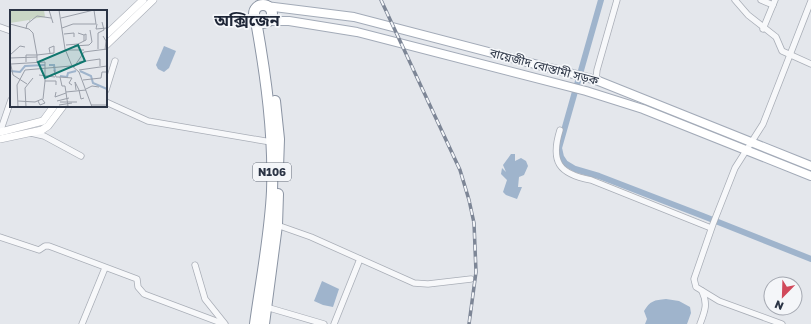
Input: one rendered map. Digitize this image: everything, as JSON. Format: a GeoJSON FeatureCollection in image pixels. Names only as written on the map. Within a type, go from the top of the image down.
{"type":"FeatureCollection","features":[{"type":"Feature","properties":{"kind":"highway","name":"N106"},"geometry":{"type":"LineString","coordinates":[[249,0],[261,12],[272,70],[279,139],[277,225],[264,324]]}},
{"type":"Feature","properties":{"kind":"highway","name":"N106"},"geometry":{"type":"LineString","coordinates":[[255,324],[270,220],[272,190],[271,142],[261,12]]}},
{"type":"Feature","properties":{"kind":"main road"},"geometry":{"type":"LineString","coordinates":[[109,30],[143,0]]}},
{"type":"Feature","properties":{"kind":"main road"},"geometry":{"type":"LineString","coordinates":[[107,44],[153,0]]}},
{"type":"Feature","properties":{"kind":"main road","name":"বায়েজীদ বোস্তামী সড়ক"},"geometry":{"type":"LineString","coordinates":[[261,12],[354,17],[573,74],[593,80],[811,166]]}},
{"type":"Feature","properties":{"kind":"main road","name":"বায়েজীদ বোস্তামী সড়ক"},"geometry":{"type":"LineString","coordinates":[[261,12],[289,21],[357,32],[586,90],[643,109],[811,176]]}},
{"type":"Feature","properties":{"kind":"main road"},"geometry":{"type":"LineString","coordinates":[[0,132],[42,121],[53,107]]}},
{"type":"Feature","properties":{"kind":"main road"},"geometry":{"type":"LineString","coordinates":[[0,139],[42,130],[48,126],[62,107]]}},
{"type":"Feature","properties":{"kind":"street"},"geometry":{"type":"LineString","coordinates":[[593,80],[618,0]]}},
{"type":"Feature","properties":{"kind":"street"},"geometry":{"type":"LineString","coordinates":[[735,0],[748,16],[763,29],[776,37],[782,51],[811,64]]}},
{"type":"Feature","properties":{"kind":"street"},"geometry":{"type":"LineString","coordinates":[[761,0],[774,3],[763,29]]}},
{"type":"Feature","properties":{"kind":"street"},"geometry":{"type":"LineString","coordinates":[[782,324],[719,301],[696,287],[694,279],[715,217],[735,168],[752,142],[772,103],[811,1]]}},
{"type":"Feature","properties":{"kind":"street"},"geometry":{"type":"LineString","coordinates":[[0,27],[10,31]]}},
{"type":"Feature","properties":{"kind":"street"},"geometry":{"type":"LineString","coordinates":[[107,87],[115,61]]}},
{"type":"Feature","properties":{"kind":"street"},"geometry":{"type":"LineString","coordinates":[[107,102],[148,120],[271,142]]}},
{"type":"Feature","properties":{"kind":"street"},"geometry":{"type":"LineString","coordinates":[[0,132],[10,103]]}},
{"type":"Feature","properties":{"kind":"street"},"geometry":{"type":"LineString","coordinates":[[560,130],[555,152],[558,162],[565,173],[575,177],[591,180],[712,226]]}},
{"type":"Feature","properties":{"kind":"street"},"geometry":{"type":"LineString","coordinates":[[28,133],[44,136],[81,156]]}},
{"type":"Feature","properties":{"kind":"street"},"geometry":{"type":"LineString","coordinates":[[277,225],[311,237],[414,282],[428,284],[470,279]]}},
{"type":"Feature","properties":{"kind":"street"},"geometry":{"type":"LineString","coordinates":[[0,237],[32,250],[39,250],[45,246],[49,246],[137,279],[138,287],[144,294],[224,324]]}},
{"type":"Feature","properties":{"kind":"street"},"geometry":{"type":"LineString","coordinates":[[334,324],[337,320],[360,259]]}},
{"type":"Feature","properties":{"kind":"street"},"geometry":{"type":"LineString","coordinates":[[195,265],[205,299],[224,324]]}},
{"type":"Feature","properties":{"kind":"street"},"geometry":{"type":"LineString","coordinates":[[82,324],[105,268]]}},
{"type":"Feature","properties":{"kind":"street"},"geometry":{"type":"LineString","coordinates":[[700,324],[706,309],[706,299],[702,290]]}},
{"type":"Feature","properties":{"kind":"street"},"geometry":{"type":"LineString","coordinates":[[266,307],[282,310],[324,324]]}},
{"type":"Feature","properties":{"kind":"water"},"geometry":{"type":"Polygon","coordinates":[[[164,46],[176,51],[169,68],[164,72],[158,69],[156,65],[164,46]]]}},
{"type":"Feature","properties":{"kind":"water"},"geometry":{"type":"Polygon","coordinates":[[[511,154],[515,154],[515,161],[521,158],[526,161],[528,166],[524,175],[519,177],[518,187],[522,187],[517,199],[506,195],[503,192],[507,180],[501,174],[502,168],[506,172],[503,165],[511,154]]]}},
{"type":"Feature","properties":{"kind":"water"},"geometry":{"type":"Polygon","coordinates":[[[322,281],[339,289],[333,307],[314,301],[322,281]]]}},
{"type":"Feature","properties":{"kind":"water"},"geometry":{"type":"Polygon","coordinates":[[[666,299],[679,301],[690,307],[691,313],[687,324],[645,324],[647,319],[644,311],[648,305],[655,301],[666,299]]]}},
{"type":"Feature","properties":{"kind":"waterway"},"geometry":{"type":"LineString","coordinates":[[601,0],[559,148],[561,157],[565,163],[575,169],[599,176],[811,259]]}},
{"type":"Feature","properties":{"kind":"railway"},"geometry":{"type":"LineString","coordinates":[[381,0],[460,170],[469,200],[474,223],[476,272],[469,324]]}},
{"type":"Feature","properties":{"kind":"district","name":"অক্সিজেন"},"geometry":{"type":"Point","coordinates":[247,20]}}]}
